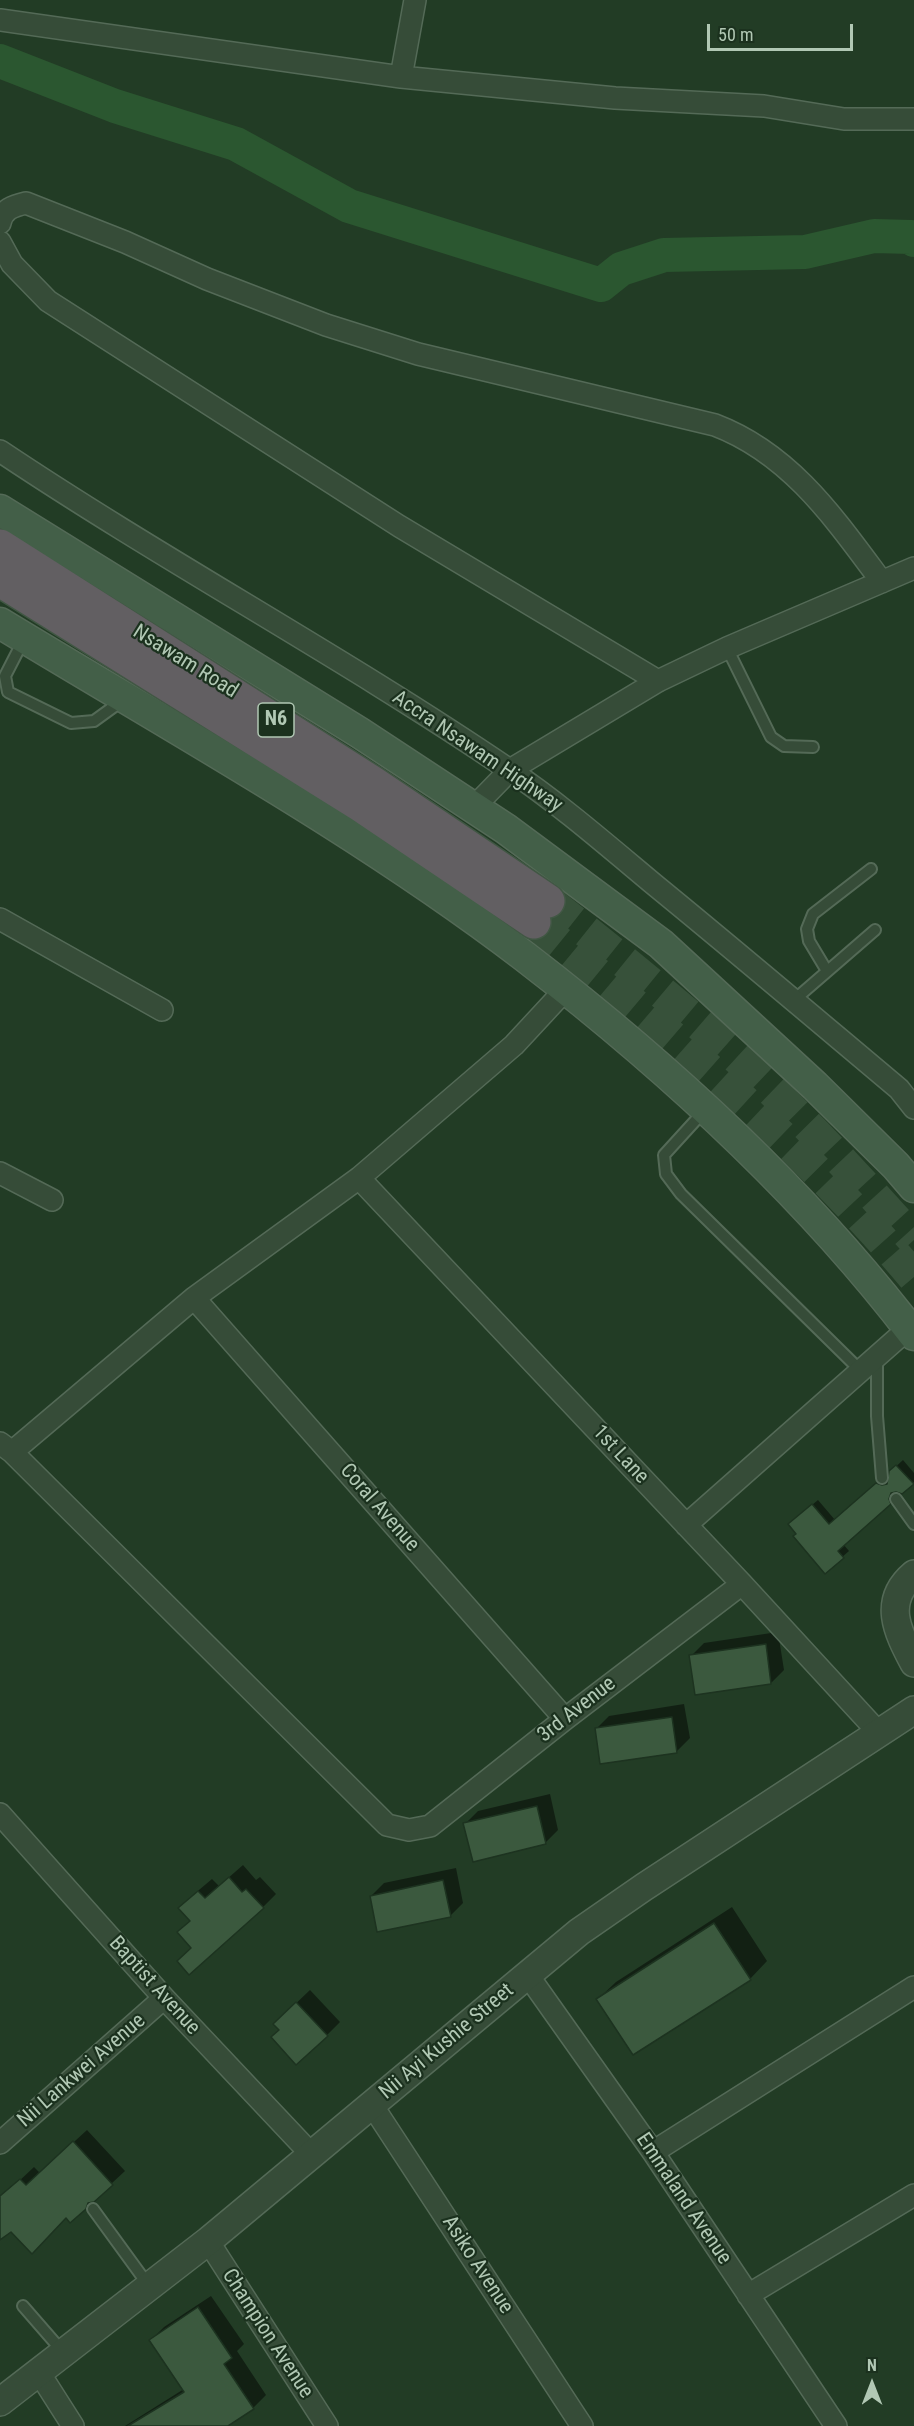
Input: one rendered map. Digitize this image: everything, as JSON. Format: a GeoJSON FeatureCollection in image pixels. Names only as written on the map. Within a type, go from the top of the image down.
{"type":"FeatureCollection","features":[{"type":"Feature","properties":{"kind":"highway","name":"Nsawam Road"},"geometry":{"type":"LineString","coordinates":[[0,546],[364,777],[541,912],[362,806],[0,580]]}},
{"type":"Feature","properties":{"kind":"main road"},"geometry":{"type":"LineString","coordinates":[[0,510],[360,733],[506,828],[662,944],[815,1086],[896,1166],[914,1187]]}},
{"type":"Feature","properties":{"kind":"main road"},"geometry":{"type":"LineString","coordinates":[[12,630],[341,831],[523,956],[614,1030],[705,1110],[828,1232],[911,1331]]}},
{"type":"Feature","properties":{"kind":"street"},"geometry":{"type":"LineString","coordinates":[[401,77],[416,0]]}},
{"type":"Feature","properties":{"kind":"street"},"geometry":{"type":"LineString","coordinates":[[0,20],[401,77],[615,98],[764,106],[844,119],[914,119]]}},
{"type":"Feature","properties":{"kind":"street"},"geometry":{"type":"LineString","coordinates":[[0,223],[9,207],[26,203],[326,326],[418,354],[715,425],[741,435],[804,485],[832,516],[882,582]]}},
{"type":"Feature","properties":{"kind":"street"},"geometry":{"type":"LineString","coordinates":[[0,242],[12,264],[48,301],[399,525],[658,681]]}},
{"type":"Feature","properties":{"kind":"street","name":"Accra Nsawam Highway"},"geometry":{"type":"LineString","coordinates":[[0,451],[95,514],[327,653],[510,770],[582,825],[899,1089],[914,1108]]}},
{"type":"Feature","properties":{"kind":"street"},"geometry":{"type":"LineString","coordinates":[[473,808],[510,770],[658,681],[727,648],[914,568]]}},
{"type":"Feature","properties":{"kind":"street"},"geometry":{"type":"LineString","coordinates":[[0,919],[162,1010]]}},
{"type":"Feature","properties":{"kind":"street"},"geometry":{"type":"LineString","coordinates":[[6,1447],[194,1298],[359,1178],[514,1045],[565,990]]}},
{"type":"Feature","properties":{"kind":"street"},"geometry":{"type":"LineString","coordinates":[[0,1173],[52,1200]]}},
{"type":"Feature","properties":{"kind":"street","name":"1st Lane"},"geometry":{"type":"LineString","coordinates":[[359,1178],[742,1584],[880,1734]]}},
{"type":"Feature","properties":{"kind":"street","name":"Coral Avenue"},"geometry":{"type":"LineString","coordinates":[[194,1298],[565,1719]]}},
{"type":"Feature","properties":{"kind":"street"},"geometry":{"type":"LineString","coordinates":[[686,1525],[876,1356],[911,1331]]}},
{"type":"Feature","properties":{"kind":"street","name":"3rd Avenue"},"geometry":{"type":"LineString","coordinates":[[6,1447],[387,1825],[409,1830],[430,1826],[565,1719],[742,1584]]}},
{"type":"Feature","properties":{"kind":"street"},"geometry":{"type":"LineString","coordinates":[[914,1574],[903,1583],[894,1608],[901,1638],[914,1663]]}},
{"type":"Feature","properties":{"kind":"street","name":"Nii Ayi Kushie Street"},"geometry":{"type":"LineString","coordinates":[[0,2402],[208,2241],[579,1932],[914,1710]]}},
{"type":"Feature","properties":{"kind":"street","name":"Baptist Avenue"},"geometry":{"type":"LineString","coordinates":[[0,1814],[164,1998],[312,2155]]}},
{"type":"Feature","properties":{"kind":"street","name":"Emmaland Avenue"},"geometry":{"type":"LineString","coordinates":[[527,1974],[653,2152],[836,2426]]}},
{"type":"Feature","properties":{"kind":"street"},"geometry":{"type":"LineString","coordinates":[[653,2152],[914,1988]]}},
{"type":"Feature","properties":{"kind":"street","name":"Nii Lankwei Avenue"},"geometry":{"type":"LineString","coordinates":[[0,2143],[164,1998]]}},
{"type":"Feature","properties":{"kind":"street","name":"Asiko Avenue"},"geometry":{"type":"LineString","coordinates":[[372,2105],[582,2426]]}},
{"type":"Feature","properties":{"kind":"street"},"geometry":{"type":"LineString","coordinates":[[748,2295],[914,2195]]}},
{"type":"Feature","properties":{"kind":"street","name":"Champion Avenue"},"geometry":{"type":"LineString","coordinates":[[208,2241],[327,2426]]}},
{"type":"Feature","properties":{"kind":"street"},"geometry":{"type":"LineString","coordinates":[[38,2372],[73,2426]]}},
{"type":"Feature","properties":{"kind":"lane"},"geometry":{"type":"LineString","coordinates":[[12,630],[5,676],[8,692],[71,723],[94,721],[124,699]]}},
{"type":"Feature","properties":{"kind":"lane"},"geometry":{"type":"LineString","coordinates":[[727,648],[771,736],[784,746],[813,747]]}},
{"type":"Feature","properties":{"kind":"lane"},"geometry":{"type":"LineString","coordinates":[[827,971],[809,941],[807,929],[813,914],[871,869]]}},
{"type":"Feature","properties":{"kind":"lane"},"geometry":{"type":"LineString","coordinates":[[793,1001],[875,930]]}},
{"type":"Feature","properties":{"kind":"lane"},"geometry":{"type":"LineString","coordinates":[[705,1110],[664,1155],[666,1174],[681,1194],[860,1370]]}},
{"type":"Feature","properties":{"kind":"lane"},"geometry":{"type":"LineString","coordinates":[[876,1356],[877,1416],[882,1478]]}},
{"type":"Feature","properties":{"kind":"lane"},"geometry":{"type":"LineString","coordinates":[[896,1499],[914,1524]]}},
{"type":"Feature","properties":{"kind":"lane"},"geometry":{"type":"LineString","coordinates":[[93,2209],[149,2286]]}},
{"type":"Feature","properties":{"kind":"lane"},"geometry":{"type":"LineString","coordinates":[[23,2306],[63,2352]]}},
{"type":"Feature","properties":{"kind":"building"},"geometry":{"type":"Polygon","coordinates":[[[896,1465],[914,1484],[902,1494],[891,1493],[889,1499],[891,1504],[838,1551],[844,1558],[825,1574],[793,1536],[796,1534],[788,1524],[812,1504],[829,1524],[876,1483],[887,1484],[889,1471],[896,1465]]]}},
{"type":"Feature","properties":{"kind":"building"},"geometry":{"type":"Polygon","coordinates":[[[766,1644],[771,1684],[695,1695],[689,1655],[766,1644]]]}},
{"type":"Feature","properties":{"kind":"building"},"geometry":{"type":"Polygon","coordinates":[[[672,1717],[677,1753],[600,1764],[595,1728],[672,1717]]]}},
{"type":"Feature","properties":{"kind":"building"},"geometry":{"type":"Polygon","coordinates":[[[537,1806],[546,1844],[473,1862],[463,1823],[537,1806]]]}},
{"type":"Feature","properties":{"kind":"building"},"geometry":{"type":"Polygon","coordinates":[[[229,1877],[242,1892],[246,1889],[264,1908],[189,1975],[177,1961],[191,1948],[177,1932],[190,1921],[178,1908],[198,1891],[205,1898],[229,1877]]]}},
{"type":"Feature","properties":{"kind":"building"},"geometry":{"type":"Polygon","coordinates":[[[443,1880],[451,1917],[377,1932],[370,1896],[443,1880]]]}},
{"type":"Feature","properties":{"kind":"building"},"geometry":{"type":"Polygon","coordinates":[[[714,1923],[751,1980],[633,2055],[596,1999],[714,1923]]]}},
{"type":"Feature","properties":{"kind":"building"},"geometry":{"type":"Polygon","coordinates":[[[296,2002],[328,2036],[296,2065],[271,2037],[279,2030],[273,2024],[296,2002]]]}},
{"type":"Feature","properties":{"kind":"building"},"geometry":{"type":"Polygon","coordinates":[[[73,2141],[113,2185],[94,2202],[88,2203],[86,2209],[70,2223],[66,2218],[32,2254],[11,2232],[0,2240],[0,2196],[20,2179],[26,2185],[73,2141]]]}},
{"type":"Feature","properties":{"kind":"building"},"geometry":{"type":"Polygon","coordinates":[[[198,2307],[232,2358],[224,2364],[254,2409],[228,2426],[128,2426],[184,2392],[149,2340],[198,2307]]]}},
{"type":"Feature","properties":{"kind":"waterway"},"geometry":{"type":"LineString","coordinates":[[0,61],[115,106],[236,144],[349,206],[601,285],[621,269],[664,255],[805,252],[874,236],[911,237],[914,240]]}},
{"type":"Feature","properties":{"kind":"tunnel"},"geometry":{"type":"LineString","coordinates":[[548,901],[737,1057],[820,1139],[914,1240]]}},
{"type":"Feature","properties":{"kind":"tunnel"},"geometry":{"type":"LineString","coordinates":[[534,922],[733,1090],[826,1181],[914,1277]]}}]}
